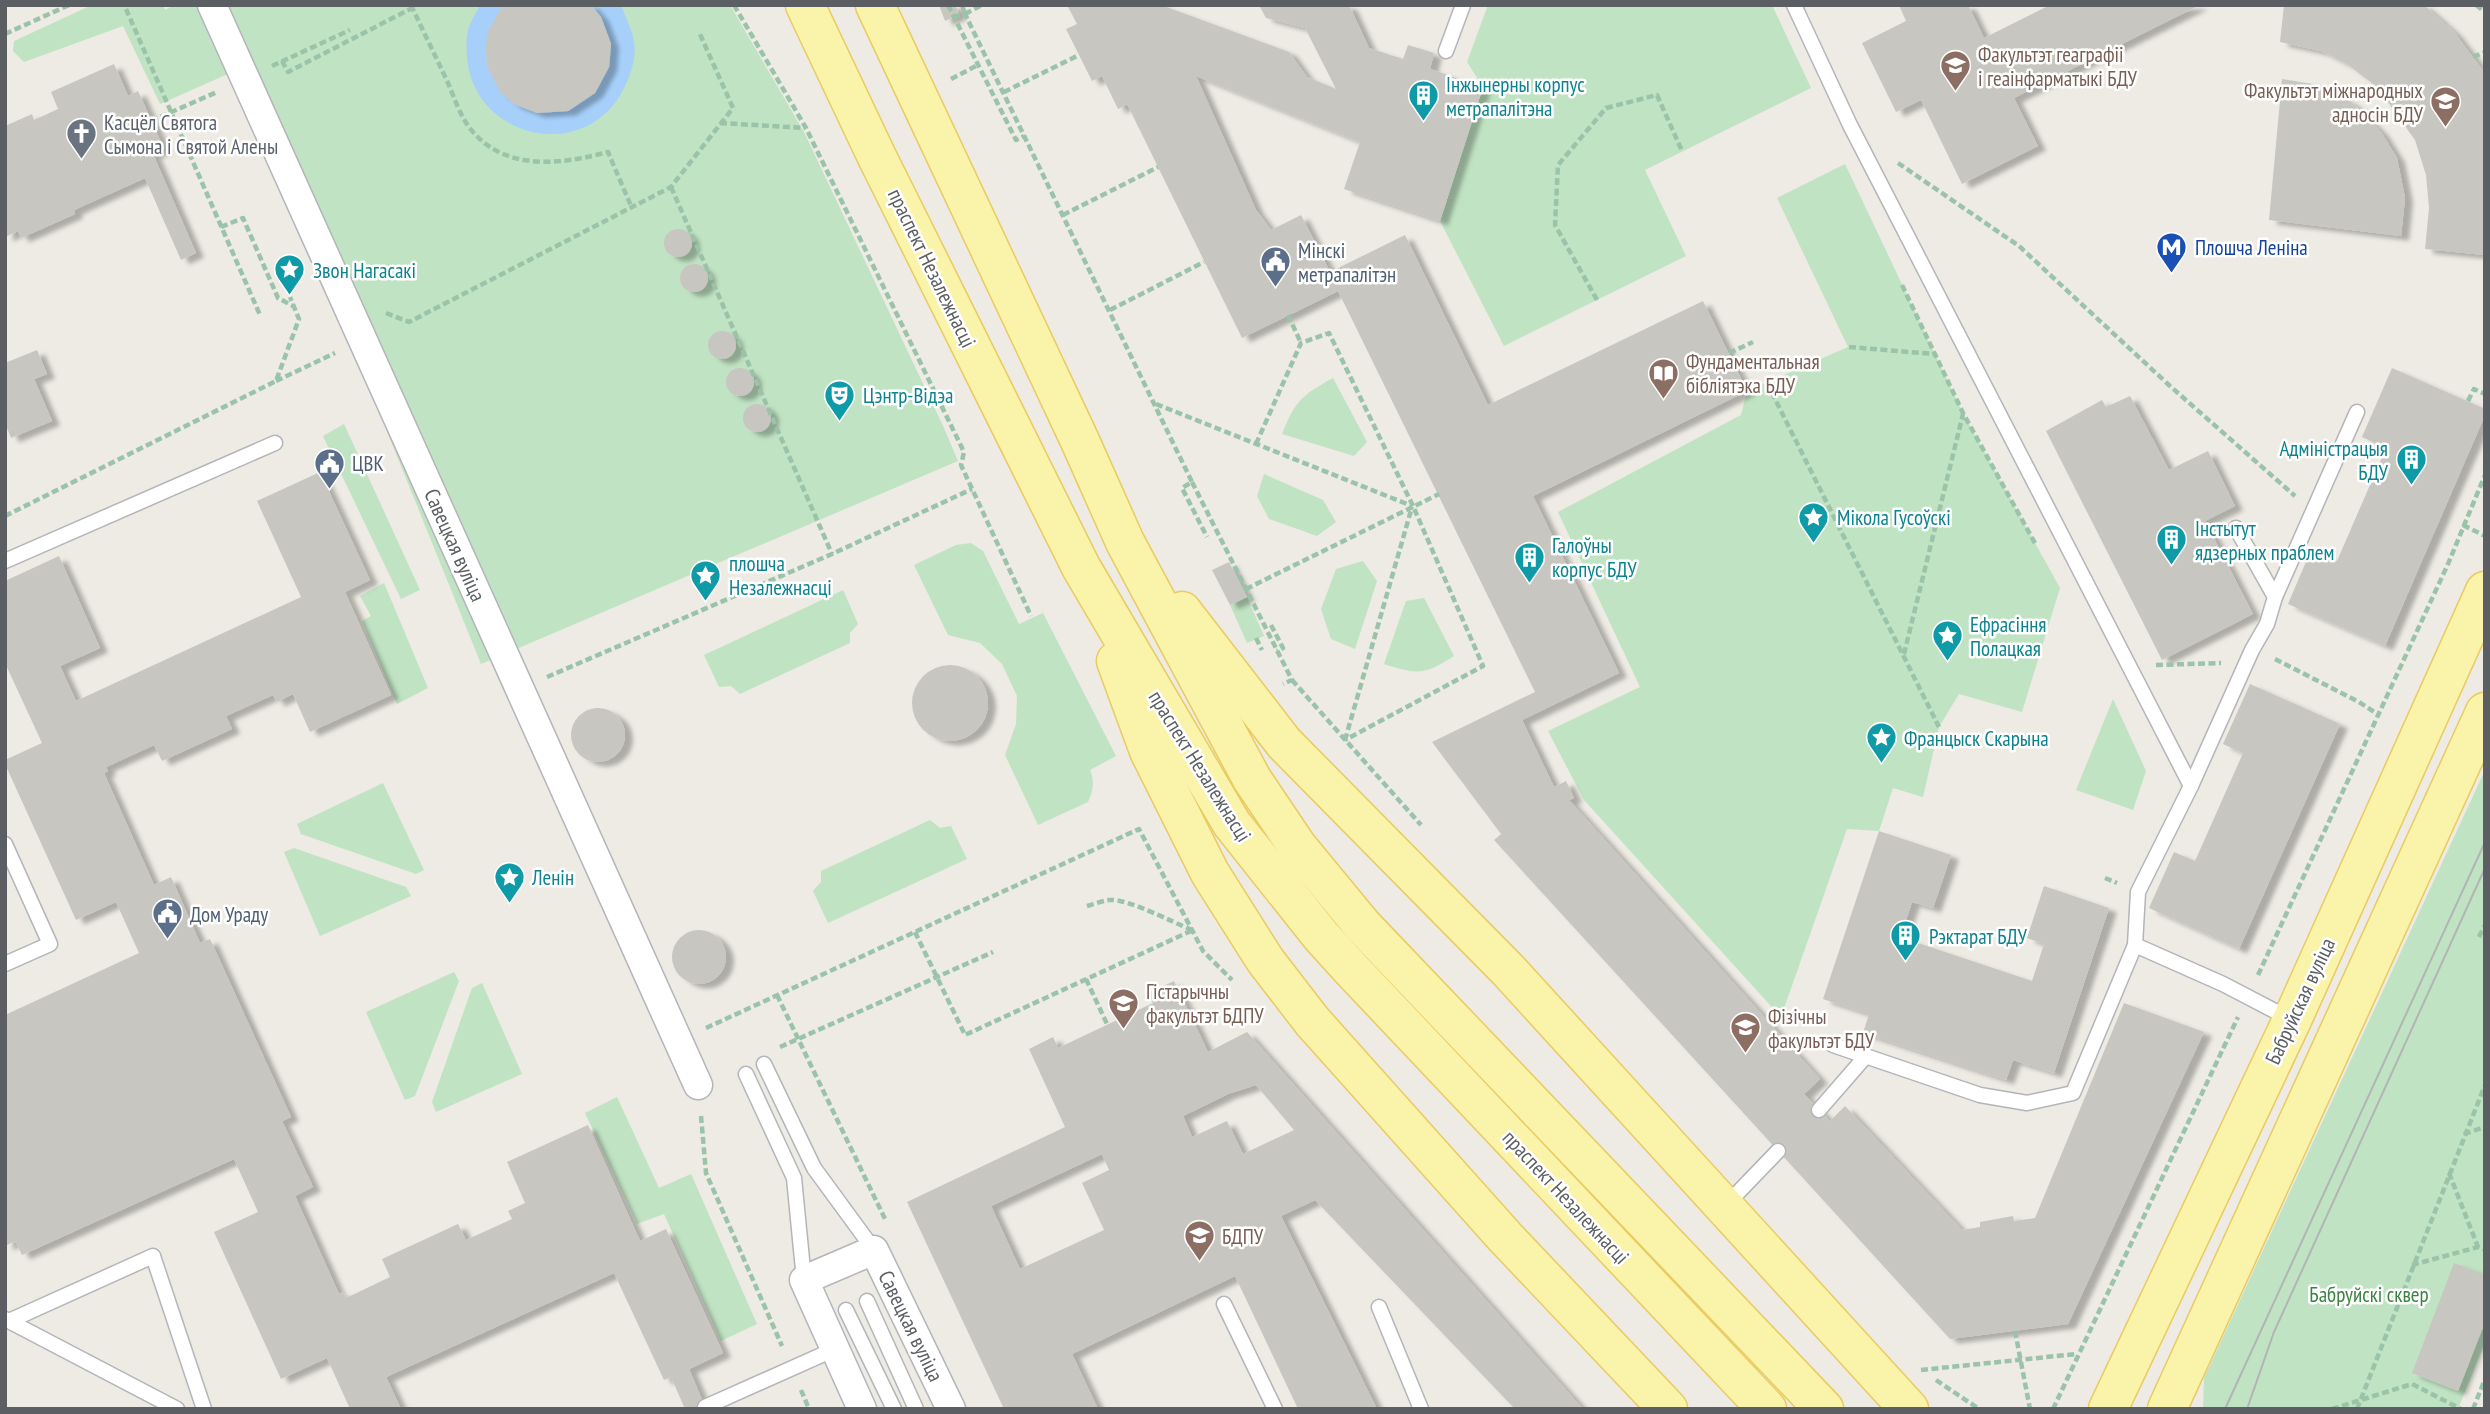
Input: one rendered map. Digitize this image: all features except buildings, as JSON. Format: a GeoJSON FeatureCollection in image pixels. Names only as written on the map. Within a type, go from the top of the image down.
{"type":"FeatureCollection","features":[{"type":"Feature","properties":{"kind":"main road","name":"праспект Незалежнасці"},"geometry":{"type":"LineString","coordinates":[[805,5],[877,157],[1081,567],[1232,824],[1321,936],[1767,1409]]}},
{"type":"Feature","properties":{"kind":"main road","name":"праспект Незалежнасці"},"geometry":{"type":"LineString","coordinates":[[875,5],[1069,416],[1125,542],[1251,779],[1297,845],[1363,926],[1824,1409]]}},
{"type":"Feature","properties":{"kind":"main road"},"geometry":{"type":"LineString","coordinates":[[1125,542],[1196,628],[1284,743],[1508,970],[1909,1409]]}},
{"type":"Feature","properties":{"kind":"main road"},"geometry":{"type":"LineString","coordinates":[[1081,567],[1149,751],[1210,873],[1265,960],[1311,1021],[1505,1237],[1668,1409]]}},
{"type":"Feature","properties":{"kind":"main road","name":"Бабруйская вуліца"},"geometry":{"type":"LineString","coordinates":[[2108,1409],[2292,1020],[2485,591]]}},
{"type":"Feature","properties":{"kind":"main road"},"geometry":{"type":"LineString","coordinates":[[2167,1409],[2485,712]]}},
{"type":"Feature","properties":{"kind":"street","name":"Савецкая вуліца"},"geometry":{"type":"LineString","coordinates":[[212,5],[698,1085]]}},
{"type":"Feature","properties":{"kind":"street","name":"Савецкая вуліца"},"geometry":{"type":"LineString","coordinates":[[804,1280],[874,1250],[951,1409]]}},
{"type":"Feature","properties":{"kind":"street"},"geometry":{"type":"LineString","coordinates":[[804,1280],[862,1409]]}},
{"type":"Feature","properties":{"kind":"lane"},"geometry":{"type":"LineString","coordinates":[[1446,51],[1463,5]]}},
{"type":"Feature","properties":{"kind":"lane"},"geometry":{"type":"LineString","coordinates":[[1794,5],[1850,125],[2191,786]]}},
{"type":"Feature","properties":{"kind":"lane"},"geometry":{"type":"LineString","coordinates":[[1833,1045],[1980,1095],[2026,1103],[2073,1093],[2135,945],[2137,892],[2191,786],[2252,650],[2267,624],[2275,597],[2357,412]]}},
{"type":"Feature","properties":{"kind":"lane"},"geometry":{"type":"LineString","coordinates":[[5,561],[275,443]]}},
{"type":"Feature","properties":{"kind":"lane"},"geometry":{"type":"LineString","coordinates":[[2236,528],[2275,597]]}},
{"type":"Feature","properties":{"kind":"lane"},"geometry":{"type":"LineString","coordinates":[[5,844],[50,944],[5,964]]}},
{"type":"Feature","properties":{"kind":"lane"},"geometry":{"type":"LineString","coordinates":[[2135,945],[2223,984],[2292,1020]]}},
{"type":"Feature","properties":{"kind":"lane"},"geometry":{"type":"LineString","coordinates":[[1819,1110],[1866,1056]]}},
{"type":"Feature","properties":{"kind":"lane"},"geometry":{"type":"LineString","coordinates":[[764,1064],[814,1168],[874,1250]]}},
{"type":"Feature","properties":{"kind":"lane"},"geometry":{"type":"LineString","coordinates":[[746,1074],[794,1178],[804,1280]]}},
{"type":"Feature","properties":{"kind":"lane"},"geometry":{"type":"LineString","coordinates":[[1724,1207],[1778,1151]]}},
{"type":"Feature","properties":{"kind":"lane"},"geometry":{"type":"LineString","coordinates":[[7,1320],[153,1256],[204,1409]]}},
{"type":"Feature","properties":{"kind":"lane"},"geometry":{"type":"LineString","coordinates":[[866,1301],[916,1409]]}},
{"type":"Feature","properties":{"kind":"lane"},"geometry":{"type":"LineString","coordinates":[[1224,1304],[1275,1409]]}},
{"type":"Feature","properties":{"kind":"lane"},"geometry":{"type":"LineString","coordinates":[[1379,1307],[1421,1409]]}},
{"type":"Feature","properties":{"kind":"lane"},"geometry":{"type":"LineString","coordinates":[[846,1310],[894,1409]]}},
{"type":"Feature","properties":{"kind":"lane"},"geometry":{"type":"LineString","coordinates":[[7,1320],[177,1409]]}},
{"type":"Feature","properties":{"kind":"lane"},"geometry":{"type":"LineString","coordinates":[[705,1407],[835,1349]]}},
{"type":"Feature","properties":{"kind":"path"},"geometry":{"type":"LineString","coordinates":[[5,34],[69,5]]}},
{"type":"Feature","properties":{"kind":"path"},"geometry":{"type":"LineString","coordinates":[[734,5],[806,128],[964,452],[961,466],[1031,616]]}},
{"type":"Feature","properties":{"kind":"path"},"geometry":{"type":"LineString","coordinates":[[948,5],[1016,140],[1024,136]]}},
{"type":"Feature","properties":{"kind":"path"},"geometry":{"type":"LineString","coordinates":[[962,5],[1192,482],[1292,680],[1427,832]]}},
{"type":"Feature","properties":{"kind":"path"},"geometry":{"type":"LineString","coordinates":[[965,14],[968,5]]}},
{"type":"Feature","properties":{"kind":"path"},"geometry":{"type":"LineString","coordinates":[[953,17],[982,5]]}},
{"type":"Feature","properties":{"kind":"path"},"geometry":{"type":"LineString","coordinates":[[2476,5],[2485,12]]}},
{"type":"Feature","properties":{"kind":"path"},"geometry":{"type":"LineString","coordinates":[[282,61],[288,72],[414,6],[468,126],[490,149],[516,159],[548,163],[577,160],[608,152],[631,206]]}},
{"type":"Feature","properties":{"kind":"path"},"geometry":{"type":"LineString","coordinates":[[126,9],[260,315]]}},
{"type":"Feature","properties":{"kind":"path"},"geometry":{"type":"LineString","coordinates":[[298,54],[350,30]]}},
{"type":"Feature","properties":{"kind":"path"},"geometry":{"type":"LineString","coordinates":[[5,516],[363,340],[380,310],[409,322],[671,187],[733,108],[699,32]]}},
{"type":"Feature","properties":{"kind":"path"},"geometry":{"type":"LineString","coordinates":[[2473,57],[2485,52]]}},
{"type":"Feature","properties":{"kind":"path"},"geometry":{"type":"LineString","coordinates":[[1004,92],[1079,55]]}},
{"type":"Feature","properties":{"kind":"path"},"geometry":{"type":"LineString","coordinates":[[151,121],[218,92]]}},
{"type":"Feature","properties":{"kind":"path"},"geometry":{"type":"LineString","coordinates":[[1597,300],[1555,225],[1558,165],[1606,108],[1657,95],[1682,151]]}},
{"type":"Feature","properties":{"kind":"path"},"geometry":{"type":"LineString","coordinates":[[720,124],[806,128]]}},
{"type":"Feature","properties":{"kind":"path"},"geometry":{"type":"LineString","coordinates":[[1890,158],[2019,246],[2170,386],[2314,512]]}},
{"type":"Feature","properties":{"kind":"path"},"geometry":{"type":"LineString","coordinates":[[1063,215],[1158,167]]}},
{"type":"Feature","properties":{"kind":"path"},"geometry":{"type":"LineString","coordinates":[[671,187],[832,554]]}},
{"type":"Feature","properties":{"kind":"path"},"geometry":{"type":"LineString","coordinates":[[221,227],[243,218],[278,298],[294,306]]}},
{"type":"Feature","properties":{"kind":"path"},"geometry":{"type":"LineString","coordinates":[[1110,310],[1204,262]]}},
{"type":"Feature","properties":{"kind":"path"},"geometry":{"type":"LineString","coordinates":[[1898,276],[1964,414],[2040,553]]}},
{"type":"Feature","properties":{"kind":"path"},"geometry":{"type":"LineString","coordinates":[[276,381],[299,319],[290,298]]}},
{"type":"Feature","properties":{"kind":"path"},"geometry":{"type":"LineString","coordinates":[[1288,315],[1301,343]]}},
{"type":"Feature","properties":{"kind":"path"},"geometry":{"type":"LineString","coordinates":[[1256,444],[1301,343],[1329,333],[1413,506],[1482,666],[1345,740]]}},
{"type":"Feature","properties":{"kind":"path"},"geometry":{"type":"LineString","coordinates":[[1729,354],[1753,342]]}},
{"type":"Feature","properties":{"kind":"path"},"geometry":{"type":"LineString","coordinates":[[1849,347],[1934,354]]}},
{"type":"Feature","properties":{"kind":"path"},"geometry":{"type":"LineString","coordinates":[[1767,383],[1939,726]]}},
{"type":"Feature","properties":{"kind":"path"},"geometry":{"type":"LineString","coordinates":[[2468,401],[2474,389],[2485,394]]}},
{"type":"Feature","properties":{"kind":"path"},"geometry":{"type":"LineString","coordinates":[[1155,404],[1413,506]]}},
{"type":"Feature","properties":{"kind":"path"},"geometry":{"type":"LineString","coordinates":[[1903,656],[1964,414]]}},
{"type":"Feature","properties":{"kind":"path"},"geometry":{"type":"LineString","coordinates":[[2448,564],[2485,475]]}},
{"type":"Feature","properties":{"kind":"path"},"geometry":{"type":"LineString","coordinates":[[1192,482],[1182,488],[1207,537]]}},
{"type":"Feature","properties":{"kind":"path"},"geometry":{"type":"LineString","coordinates":[[520,689],[832,554],[972,489]]}},
{"type":"Feature","properties":{"kind":"path"},"geometry":{"type":"LineString","coordinates":[[1246,589],[1439,494]]}},
{"type":"Feature","properties":{"kind":"path"},"geometry":{"type":"LineString","coordinates":[[1345,740],[1413,506]]}},
{"type":"Feature","properties":{"kind":"path"},"geometry":{"type":"LineString","coordinates":[[2463,525],[2485,536]]}},
{"type":"Feature","properties":{"kind":"path"},"geometry":{"type":"LineString","coordinates":[[1271,625],[1283,648],[1277,651]]}},
{"type":"Feature","properties":{"kind":"path"},"geometry":{"type":"LineString","coordinates":[[1279,686],[1292,680]]}},
{"type":"Feature","properties":{"kind":"path"},"geometry":{"type":"LineString","coordinates":[[678,1041],[1139,829]]}},
{"type":"Feature","properties":{"kind":"path"},"geometry":{"type":"LineString","coordinates":[[915,932],[965,1035],[1193,930],[1142,910],[1129,902],[1108,900],[1087,906]]}},
{"type":"Feature","properties":{"kind":"path"},"geometry":{"type":"LineString","coordinates":[[2479,937],[2485,925]]}},
{"type":"Feature","properties":{"kind":"path"},"geometry":{"type":"LineString","coordinates":[[774,1050],[993,952]]}},
{"type":"Feature","properties":{"kind":"path"},"geometry":{"type":"LineString","coordinates":[[1086,979],[1107,1024]]}},
{"type":"Feature","properties":{"kind":"path"},"geometry":{"type":"LineString","coordinates":[[777,995],[888,1224]]}},
{"type":"Feature","properties":{"kind":"path"},"geometry":{"type":"LineString","coordinates":[[698,1085],[706,1173],[809,1409]]}},
{"type":"Feature","properties":{"kind":"path"},"geometry":{"type":"LineString","coordinates":[[2357,1409],[2485,1085]]}},
{"type":"Feature","properties":{"kind":"path"},"geometry":{"type":"LineString","coordinates":[[2464,1134],[2485,1127]]}},
{"type":"Feature","properties":{"kind":"path"},"geometry":{"type":"LineString","coordinates":[[2449,1172],[2478,1247]]}},
{"type":"Feature","properties":{"kind":"path"},"geometry":{"type":"LineString","coordinates":[[2412,1265],[2478,1247],[2485,1250]]}},
{"type":"Feature","properties":{"kind":"path"},"geometry":{"type":"LineString","coordinates":[[2015,1331],[2029,1409]]}},
{"type":"Feature","properties":{"kind":"path"},"geometry":{"type":"LineString","coordinates":[[1920,1370],[2077,1354]]}},
{"type":"Feature","properties":{"kind":"path"},"geometry":{"type":"LineString","coordinates":[[2473,1409],[2485,1379]]}},
{"type":"Feature","properties":{"kind":"path"},"geometry":{"type":"LineString","coordinates":[[2332,1409],[2412,1384],[2461,1409]]}},
{"type":"Feature","properties":{"kind":"green space"},"geometry":{"type":"Polygon","coordinates":[[[92,5],[163,5],[165,10],[174,5],[730,5],[804,132],[958,461],[481,664],[361,367],[228,74],[160,104],[123,26],[24,62],[13,51],[14,41],[92,5]]]}},
{"type":"Feature","properties":{"kind":"green space"},"geometry":{"type":"Polygon","coordinates":[[[1488,5],[1772,5],[1811,88],[1645,170],[1686,256],[1504,346],[1440,221],[1483,87],[1467,62],[1488,5]]]}},
{"type":"Feature","properties":{"kind":"green space"},"geometry":{"type":"Polygon","coordinates":[[[1845,164],[1963,413],[2060,588],[2022,712],[1959,694],[1939,727],[1923,797],[1893,788],[1879,831],[1847,829],[1781,1017],[1584,800],[1548,731],[1640,687],[1558,512],[1741,415],[1747,391],[1848,347],[1777,198],[1845,164]]]}},
{"type":"Feature","properties":{"kind":"green space"},"geometry":{"type":"Polygon","coordinates":[[[1333,378],[1367,442],[1354,456],[1282,434],[1301,400],[1333,378]]]}},
{"type":"Feature","properties":{"kind":"green space"},"geometry":{"type":"Polygon","coordinates":[[[344,424],[420,590],[401,599],[323,436],[344,424]]]}},
{"type":"Feature","properties":{"kind":"green space"},"geometry":{"type":"Polygon","coordinates":[[[1264,474],[1323,500],[1336,522],[1317,536],[1269,519],[1257,496],[1264,474]]]}},
{"type":"Feature","properties":{"kind":"green space"},"geometry":{"type":"Polygon","coordinates":[[[971,543],[983,551],[1019,624],[1043,613],[1116,756],[1090,770],[1093,786],[1088,802],[1038,825],[1005,755],[1016,724],[1017,696],[1002,664],[980,643],[948,635],[914,565],[956,545],[971,543]]]}},
{"type":"Feature","properties":{"kind":"green space"},"geometry":{"type":"Polygon","coordinates":[[[1363,561],[1377,581],[1355,649],[1331,639],[1321,609],[1336,569],[1363,561]]]}},
{"type":"Feature","properties":{"kind":"green space"},"geometry":{"type":"Polygon","coordinates":[[[384,583],[428,688],[397,704],[362,621],[371,616],[360,596],[384,583]]]}},
{"type":"Feature","properties":{"kind":"green space"},"geometry":{"type":"Polygon","coordinates":[[[843,590],[858,624],[850,633],[850,643],[740,694],[731,686],[719,687],[704,655],[843,590]]]}},
{"type":"Feature","properties":{"kind":"green space"},"geometry":{"type":"Polygon","coordinates":[[[1247,597],[1264,636],[1247,643],[1230,605],[1247,597]]]}},
{"type":"Feature","properties":{"kind":"green space"},"geometry":{"type":"Polygon","coordinates":[[[1424,598],[1454,656],[1435,667],[1420,671],[1384,664],[1406,601],[1424,598]]]}},
{"type":"Feature","properties":{"kind":"green space"},"geometry":{"type":"Polygon","coordinates":[[[2113,699],[2146,771],[2133,810],[2076,790],[2113,699]]]}},
{"type":"Feature","properties":{"kind":"green space","name":"Бабруйскі сквер"},"geometry":{"type":"Polygon","coordinates":[[[2485,770],[2485,1343],[2458,1409],[2203,1409],[2204,1378],[2485,770]]]}},
{"type":"Feature","properties":{"kind":"green space"},"geometry":{"type":"Polygon","coordinates":[[[383,783],[424,870],[416,874],[301,834],[297,824],[383,783]]]}},
{"type":"Feature","properties":{"kind":"green space"},"geometry":{"type":"Polygon","coordinates":[[[930,820],[940,828],[951,826],[967,859],[828,923],[813,891],[821,882],[821,871],[930,820]]]}},
{"type":"Feature","properties":{"kind":"green space"},"geometry":{"type":"Polygon","coordinates":[[[294,848],[406,887],[411,896],[320,936],[284,852],[294,848]]]}},
{"type":"Feature","properties":{"kind":"green space"},"geometry":{"type":"Polygon","coordinates":[[[454,972],[459,981],[415,1096],[405,1100],[366,1012],[454,972]]]}},
{"type":"Feature","properties":{"kind":"green space"},"geometry":{"type":"Polygon","coordinates":[[[482,983],[522,1074],[436,1112],[432,1102],[472,988],[482,983]]]}},
{"type":"Feature","properties":{"kind":"green space"},"geometry":{"type":"Polygon","coordinates":[[[617,1097],[659,1188],[691,1174],[757,1324],[721,1341],[664,1214],[637,1224],[585,1113],[617,1097]]]}},
{"type":"Feature","properties":{"kind":"water"},"geometry":{"type":"Polygon","coordinates":[[[480,5],[506,5],[490,33],[487,66],[611,44],[601,17],[591,5],[621,5],[632,32],[635,48],[632,67],[622,92],[604,114],[582,128],[557,134],[532,132],[508,122],[488,106],[473,84],[467,56],[467,40],[470,24],[480,5]]]}},
{"type":"Feature","properties":{"kind":"tram line"},"geometry":{"type":"LineString","coordinates":[[2225,1409],[2485,842]]}},
{"type":"Feature","properties":{"kind":"tram line"},"geometry":{"type":"LineString","coordinates":[[2247,1409],[2274,1332],[2485,868]]}},
{"type":"Feature","properties":{"kind":"place","name":"Факультэт геаграфіі і геаінфарматыкі БДУ"},"geometry":{"type":"Point","coordinates":[1955,93]}},
{"type":"Feature","properties":{"kind":"place","name":"Інжынерны корпус метрапалітэна"},"geometry":{"type":"Point","coordinates":[1423,123]}},
{"type":"Feature","properties":{"kind":"place","name":"Факультэт міжнародных адносін БДУ"},"geometry":{"type":"Point","coordinates":[2446,129]}},
{"type":"Feature","properties":{"kind":"place","name":"Касцёл Святога Сымона і Святой Алены"},"geometry":{"type":"Point","coordinates":[81,161]}},
{"type":"Feature","properties":{"kind":"place","name":"Плошча Леніна"},"geometry":{"type":"Point","coordinates":[2172,274]}},
{"type":"Feature","properties":{"kind":"place","name":"Мінскі метрапалітэн"},"geometry":{"type":"Point","coordinates":[1275,289]}},
{"type":"Feature","properties":{"kind":"place","name":"Звон Нагасакі"},"geometry":{"type":"Point","coordinates":[290,297]}},
{"type":"Feature","properties":{"kind":"place","name":"Фундаментальная бібліятэка БДУ"},"geometry":{"type":"Point","coordinates":[1663,400]}},
{"type":"Feature","properties":{"kind":"place","name":"Цэнтр-Відэа"},"geometry":{"type":"Point","coordinates":[840,422]}},
{"type":"Feature","properties":{"kind":"place","name":"Адміністрацыя БДУ"},"geometry":{"type":"Point","coordinates":[2411,487]}},
{"type":"Feature","properties":{"kind":"place","name":"ЦВК"},"geometry":{"type":"Point","coordinates":[329,490]}},
{"type":"Feature","properties":{"kind":"place","name":"Мікола Гусоўскі"},"geometry":{"type":"Point","coordinates":[1814,544]}},
{"type":"Feature","properties":{"kind":"place","name":"Інстытут ядзерных праблем"},"geometry":{"type":"Point","coordinates":[2172,567]}},
{"type":"Feature","properties":{"kind":"place","name":"Галоўны корпус БДУ"},"geometry":{"type":"Point","coordinates":[1529,584]}},
{"type":"Feature","properties":{"kind":"place","name":"плошча Незалежнасці"},"geometry":{"type":"Point","coordinates":[706,602]}},
{"type":"Feature","properties":{"kind":"place","name":"Ефрасіння Полацкая"},"geometry":{"type":"Point","coordinates":[1947,663]}},
{"type":"Feature","properties":{"kind":"place","name":"Францыск Скарына"},"geometry":{"type":"Point","coordinates":[1881,765]}},
{"type":"Feature","properties":{"kind":"place","name":"Ленін"},"geometry":{"type":"Point","coordinates":[509,904]}},
{"type":"Feature","properties":{"kind":"place","name":"Дом Ураду"},"geometry":{"type":"Point","coordinates":[167,941]}},
{"type":"Feature","properties":{"kind":"place","name":"Рэктарат БДУ"},"geometry":{"type":"Point","coordinates":[1906,963]}},
{"type":"Feature","properties":{"kind":"place","name":"Гістарычны факультэт БДПУ"},"geometry":{"type":"Point","coordinates":[1123,1030]}},
{"type":"Feature","properties":{"kind":"place","name":"Фізічны факультэт БДУ"},"geometry":{"type":"Point","coordinates":[1745,1055]}},
{"type":"Feature","properties":{"kind":"place","name":"БДПУ"},"geometry":{"type":"Point","coordinates":[1199,1263]}}]}
